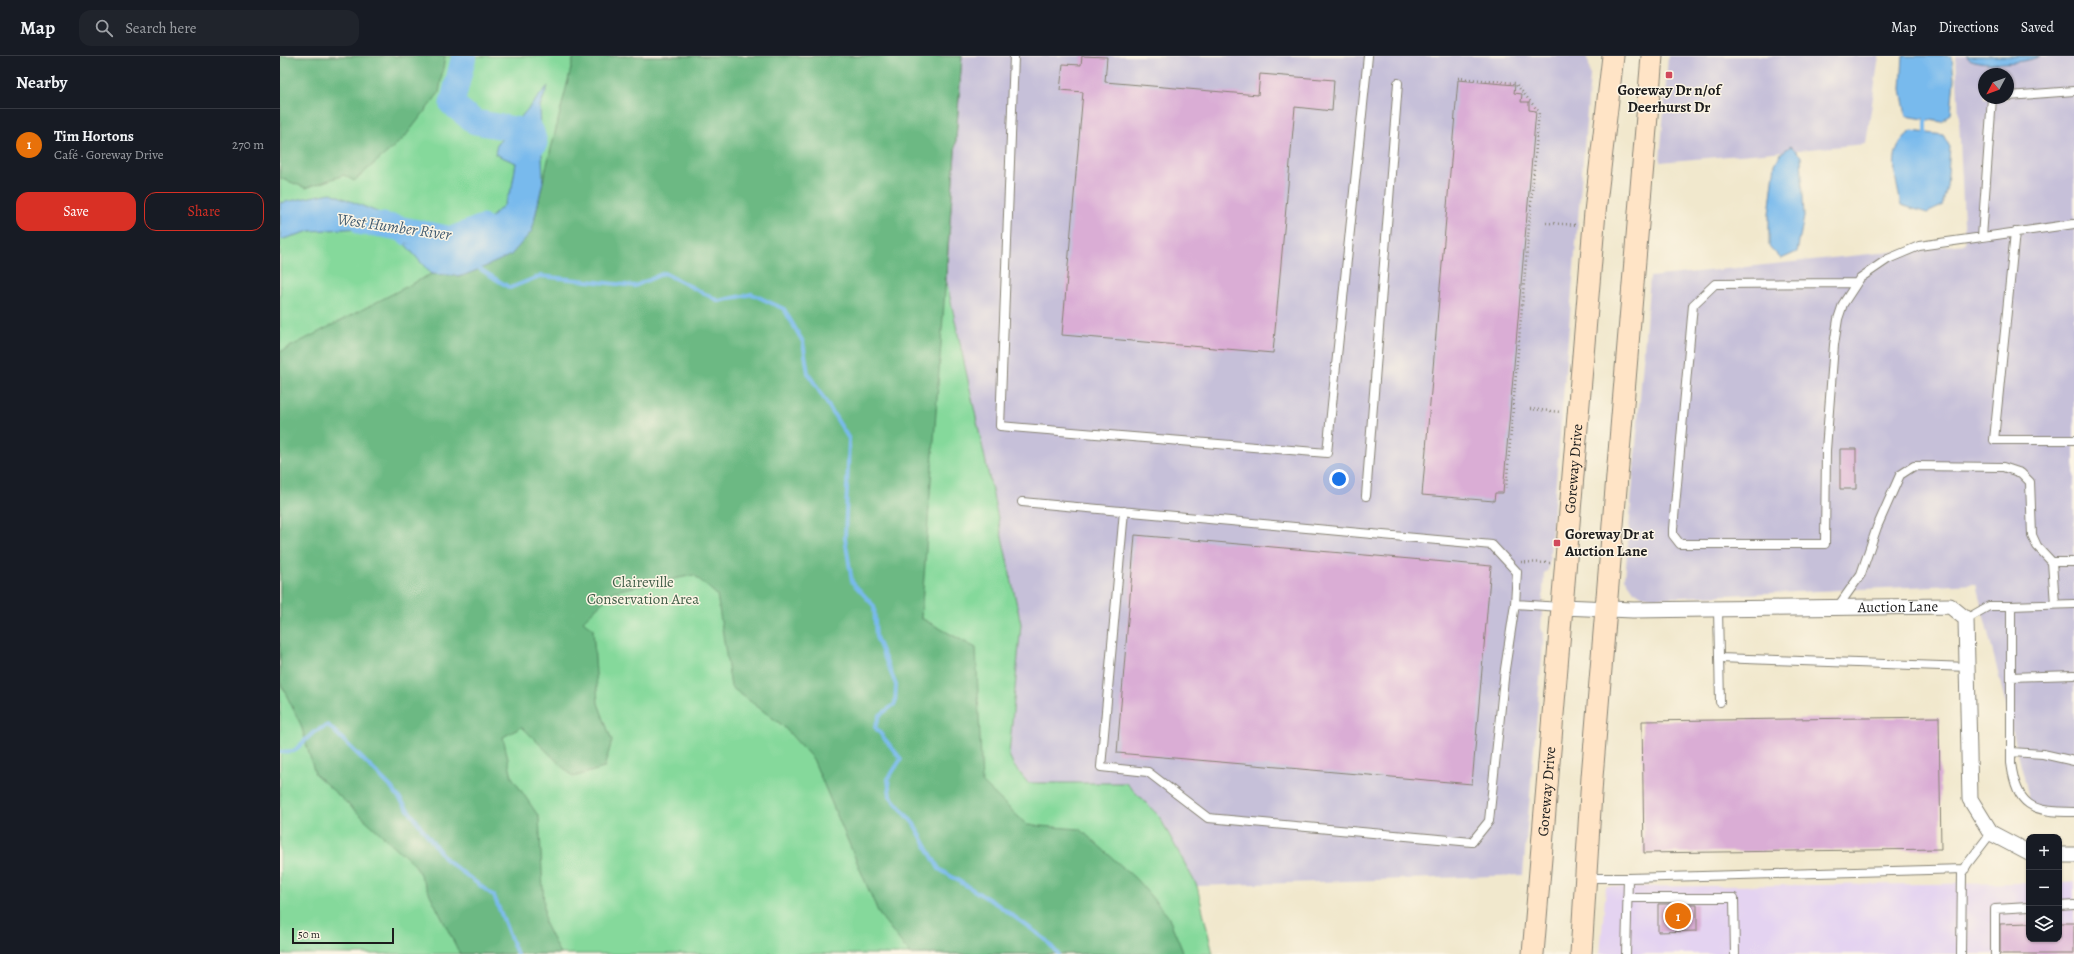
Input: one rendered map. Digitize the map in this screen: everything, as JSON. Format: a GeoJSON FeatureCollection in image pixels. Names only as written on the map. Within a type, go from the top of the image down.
{"type":"FeatureCollection","features":[{"type":"Feature","properties":{"kind":"main road","name":"Goreway Drive"},"geometry":{"type":"LineString","coordinates":[[1533,954],[1595,212],[1613,56]]}},
{"type":"Feature","properties":{"kind":"main road"},"geometry":{"type":"LineString","coordinates":[[1581,954],[1606,609],[1652,56]]}},
{"type":"Feature","properties":{"kind":"street","name":"Auction Lane"},"geometry":{"type":"LineString","coordinates":[[1563,607],[1718,610],[1950,606],[1966,619]]}},
{"type":"Feature","properties":{"kind":"street"},"geometry":{"type":"LineString","coordinates":[[1966,619],[1969,667],[1970,799],[1991,833],[2026,851]]}},
{"type":"Feature","properties":{"kind":"street"},"geometry":{"type":"LineString","coordinates":[[2062,855],[2074,855]]}},
{"type":"Feature","properties":{"kind":"lane"},"geometry":{"type":"LineString","coordinates":[[1014,56],[1012,67],[1000,426],[1327,453],[1366,91],[1368,56]]}},
{"type":"Feature","properties":{"kind":"lane"},"geometry":{"type":"LineString","coordinates":[[1366,496],[1398,82]]}},
{"type":"Feature","properties":{"kind":"lane"},"geometry":{"type":"LineString","coordinates":[[2014,96],[2074,91]]}},
{"type":"Feature","properties":{"kind":"lane"},"geometry":{"type":"LineString","coordinates":[[1982,237],[1992,104]]}},
{"type":"Feature","properties":{"kind":"lane"},"geometry":{"type":"LineString","coordinates":[[1856,283],[1715,284],[1693,305],[1673,529],[1673,536],[1680,544],[1825,544],[1826,450],[1834,345],[1838,319],[1843,304],[1856,283],[1868,271],[1888,259],[1919,246],[2074,224]]}},
{"type":"Feature","properties":{"kind":"lane"},"geometry":{"type":"LineString","coordinates":[[2015,232],[1994,440],[2074,440]]}},
{"type":"Feature","properties":{"kind":"lane"},"geometry":{"type":"LineString","coordinates":[[1836,608],[1861,574],[1877,527],[1900,475],[1914,466],[2003,467],[2021,473],[2030,482],[2032,535],[2037,546],[2052,562],[2055,604]]}},
{"type":"Feature","properties":{"kind":"lane"},"geometry":{"type":"LineString","coordinates":[[1022,502],[1124,511],[1492,545],[1517,572],[1489,821],[1472,842],[1208,818],[1148,772],[1101,767],[1124,511]]}},
{"type":"Feature","properties":{"kind":"lane"},"geometry":{"type":"LineString","coordinates":[[2052,562],[2074,562]]}},
{"type":"Feature","properties":{"kind":"lane"},"geometry":{"type":"LineString","coordinates":[[1514,604],[1563,607]]}},
{"type":"Feature","properties":{"kind":"lane"},"geometry":{"type":"LineString","coordinates":[[1966,619],[1989,606],[2074,604]]}},
{"type":"Feature","properties":{"kind":"lane"},"geometry":{"type":"LineString","coordinates":[[2011,606],[2011,752],[2014,783],[2021,797],[2032,806],[2049,812],[2074,812]]}},
{"type":"Feature","properties":{"kind":"lane"},"geometry":{"type":"LineString","coordinates":[[1718,610],[1720,702]]}},
{"type":"Feature","properties":{"kind":"lane"},"geometry":{"type":"LineString","coordinates":[[1719,658],[1969,667]]}},
{"type":"Feature","properties":{"kind":"lane"},"geometry":{"type":"LineString","coordinates":[[2011,676],[2074,675]]}},
{"type":"Feature","properties":{"kind":"lane"},"geometry":{"type":"LineString","coordinates":[[2011,752],[2043,754],[2074,761]]}},
{"type":"Feature","properties":{"kind":"lane"},"geometry":{"type":"LineString","coordinates":[[1961,954],[1962,873],[1991,833]]}},
{"type":"Feature","properties":{"kind":"lane"},"geometry":{"type":"LineString","coordinates":[[1586,878],[1965,869]]}},
{"type":"Feature","properties":{"kind":"lane"},"geometry":{"type":"LineString","coordinates":[[1626,954],[1628,878]]}},
{"type":"Feature","properties":{"kind":"lane"},"geometry":{"type":"LineString","coordinates":[[1627,898],[1734,898],[1735,954]]}},
{"type":"Feature","properties":{"kind":"lane"},"geometry":{"type":"LineString","coordinates":[[2062,906],[2074,905]]}},
{"type":"Feature","properties":{"kind":"lane"},"geometry":{"type":"LineString","coordinates":[[1995,954],[1995,909],[2026,907]]}},
{"type":"Feature","properties":{"kind":"path"},"geometry":{"type":"LineString","coordinates":[[1458,78],[1515,83],[1539,112],[1506,488]]}},
{"type":"Feature","properties":{"kind":"path"},"geometry":{"type":"LineString","coordinates":[[1546,223],[1579,226]]}},
{"type":"Feature","properties":{"kind":"path"},"geometry":{"type":"LineString","coordinates":[[1530,409],[1564,412]]}},
{"type":"Feature","properties":{"kind":"path"},"geometry":{"type":"LineString","coordinates":[[1518,561],[1551,563]]}},
{"type":"Feature","properties":{"kind":"shaded area"},"geometry":{"type":"Polygon","coordinates":[[[962,56],[1586,56],[1589,64],[1590,76],[1549,565],[1548,570],[1544,573],[1541,631],[1544,633],[1523,875],[1197,886],[1159,816],[1126,783],[1028,783],[1014,766],[1009,755],[1021,623],[946,279],[962,56]]]}},
{"type":"Feature","properties":{"kind":"shaded area"},"geometry":{"type":"Polygon","coordinates":[[[1668,56],[1879,56],[1866,144],[1660,162],[1668,56]]]}},
{"type":"Feature","properties":{"kind":"shaded area"},"geometry":{"type":"Polygon","coordinates":[[[1956,56],[2074,56],[2074,811],[2032,810],[1976,584],[1657,598],[1640,595],[1634,591],[1625,578],[1650,277],[1965,244],[1956,56]]]}},
{"type":"Feature","properties":{"kind":"shaded area"},"geometry":{"type":"Polygon","coordinates":[[[2074,882],[2074,954],[1600,954],[1606,887],[2026,883],[2026,942],[2062,942],[2062,883],[2074,882]]]}},
{"type":"Feature","properties":{"kind":"green space","name":"Claireville Conservation Area"},"geometry":{"type":"Polygon","coordinates":[[[280,56],[962,56],[946,279],[1021,624],[1009,755],[1014,766],[1028,783],[1126,783],[1159,816],[1197,886],[1213,954],[280,954],[280,56]]]}},
{"type":"Feature","properties":{"kind":"green space"},"geometry":{"type":"Polygon","coordinates":[[[280,56],[445,56],[439,93],[404,138],[354,181],[344,175],[306,188],[280,178],[280,56]]]}},
{"type":"Feature","properties":{"kind":"green space","name":"Claireville Conservation Area"},"geometry":{"type":"Polygon","coordinates":[[[574,56],[962,56],[921,618],[976,648],[982,782],[1027,825],[1080,829],[1136,879],[1168,916],[1184,954],[910,954],[879,914],[813,759],[782,725],[731,687],[717,595],[694,575],[614,591],[583,621],[593,629],[598,703],[612,741],[604,768],[573,777],[522,727],[503,737],[512,777],[539,817],[545,924],[560,954],[460,954],[415,865],[315,774],[301,725],[280,682],[280,352],[431,274],[462,276],[532,231],[574,56]]]}},
{"type":"Feature","properties":{"kind":"water"},"geometry":{"type":"Polygon","coordinates":[[[1903,56],[1952,56],[1954,79],[1951,114],[1942,122],[1906,116],[1901,89],[1903,56]]]}},
{"type":"Feature","properties":{"kind":"water"},"geometry":{"type":"Polygon","coordinates":[[[1966,56],[2040,56],[2024,61],[1990,63],[1971,60],[1966,56]]]}},
{"type":"Feature","properties":{"kind":"water"},"geometry":{"type":"Polygon","coordinates":[[[548,86],[540,106],[543,181],[532,231],[511,255],[480,269],[462,276],[431,274],[404,243],[448,241],[484,224],[504,205],[512,187],[516,163],[495,154],[497,144],[548,86]]]}},
{"type":"Feature","properties":{"kind":"water"},"geometry":{"type":"Polygon","coordinates":[[[1912,131],[1943,135],[1950,147],[1947,187],[1942,206],[1927,213],[1901,205],[1895,174],[1894,164],[1898,146],[1912,131]]]}},
{"type":"Feature","properties":{"kind":"water"},"geometry":{"type":"Polygon","coordinates":[[[1791,146],[1801,156],[1804,217],[1797,252],[1781,259],[1769,246],[1769,214],[1775,164],[1781,153],[1791,146]]]}},
{"type":"Feature","properties":{"kind":"water"},"geometry":{"type":"Polygon","coordinates":[[[331,193],[382,214],[399,230],[397,238],[363,228],[310,231],[280,240],[280,203],[331,193]]]}},
{"type":"Feature","properties":{"kind":"building"},"geometry":{"type":"Polygon","coordinates":[[[1082,56],[1107,57],[1105,82],[1258,95],[1260,74],[1334,80],[1332,111],[1295,107],[1273,353],[1062,335],[1083,92],[1060,90],[1063,64],[1081,65],[1082,56]]]}},
{"type":"Feature","properties":{"kind":"building"},"geometry":{"type":"Polygon","coordinates":[[[1458,80],[1515,85],[1514,93],[1522,94],[1521,102],[1529,102],[1529,110],[1536,111],[1503,493],[1495,493],[1494,501],[1422,495],[1458,80]]]}},
{"type":"Feature","properties":{"kind":"building"},"geometry":{"type":"Polygon","coordinates":[[[1840,449],[1856,449],[1856,489],[1840,489],[1840,449]]]}},
{"type":"Feature","properties":{"kind":"building"},"geometry":{"type":"Polygon","coordinates":[[[1135,535],[1491,566],[1472,784],[1117,753],[1135,535]]]}},
{"type":"Feature","properties":{"kind":"building"},"geometry":{"type":"Polygon","coordinates":[[[1939,717],[1941,849],[1644,853],[1642,721],[1939,717]]]}},
{"type":"Feature","properties":{"kind":"building"},"geometry":{"type":"Polygon","coordinates":[[[1658,904],[1697,904],[1697,931],[1658,932],[1658,904]]]}},
{"type":"Feature","properties":{"kind":"building"},"geometry":{"type":"Polygon","coordinates":[[[2026,923],[2026,942],[2062,942],[2062,923],[2074,923],[2074,954],[2000,954],[2000,924],[2026,923]]]}},
{"type":"Feature","properties":{"kind":"waterway","name":"West Humber River"},"geometry":{"type":"LineString","coordinates":[[464,56],[452,104],[475,122],[532,132],[535,143]]}},
{"type":"Feature","properties":{"kind":"waterway"},"geometry":{"type":"LineString","coordinates":[[1926,115],[1926,138]]}},
{"type":"Feature","properties":{"kind":"waterway","name":"West Humber River"},"geometry":{"type":"LineString","coordinates":[[363,223],[383,225],[452,239],[483,227]]}},
{"type":"Feature","properties":{"kind":"waterway"},"geometry":{"type":"LineString","coordinates":[[397,238],[404,243]]}},
{"type":"Feature","properties":{"kind":"waterway"},"geometry":{"type":"LineString","coordinates":[[480,269],[510,288],[540,276],[635,286],[664,273],[719,301],[752,294],[784,309],[803,342],[808,373],[849,439],[845,538],[852,582],[874,606],[876,637],[896,685],[895,704],[880,715],[875,727],[901,759],[888,779],[890,796],[914,824],[939,869],[998,905],[1045,939],[1058,954]]}},
{"type":"Feature","properties":{"kind":"waterway"},"geometry":{"type":"LineString","coordinates":[[280,752],[294,751],[314,732],[328,725],[391,787],[446,860],[494,896],[517,954]]}},
{"type":"Feature","properties":{"kind":"place","name":"Goreway Dr n/of Deerhurst Dr"},"geometry":{"type":"Point","coordinates":[1669,75]}},
{"type":"Feature","properties":{"kind":"place","name":"Goreway Dr at Auction Lane"},"geometry":{"type":"Point","coordinates":[1557,543]}},
{"type":"Feature","properties":{"kind":"place","name":"Tim Hortons"},"geometry":{"type":"Point","coordinates":[1678,916]}}]}
